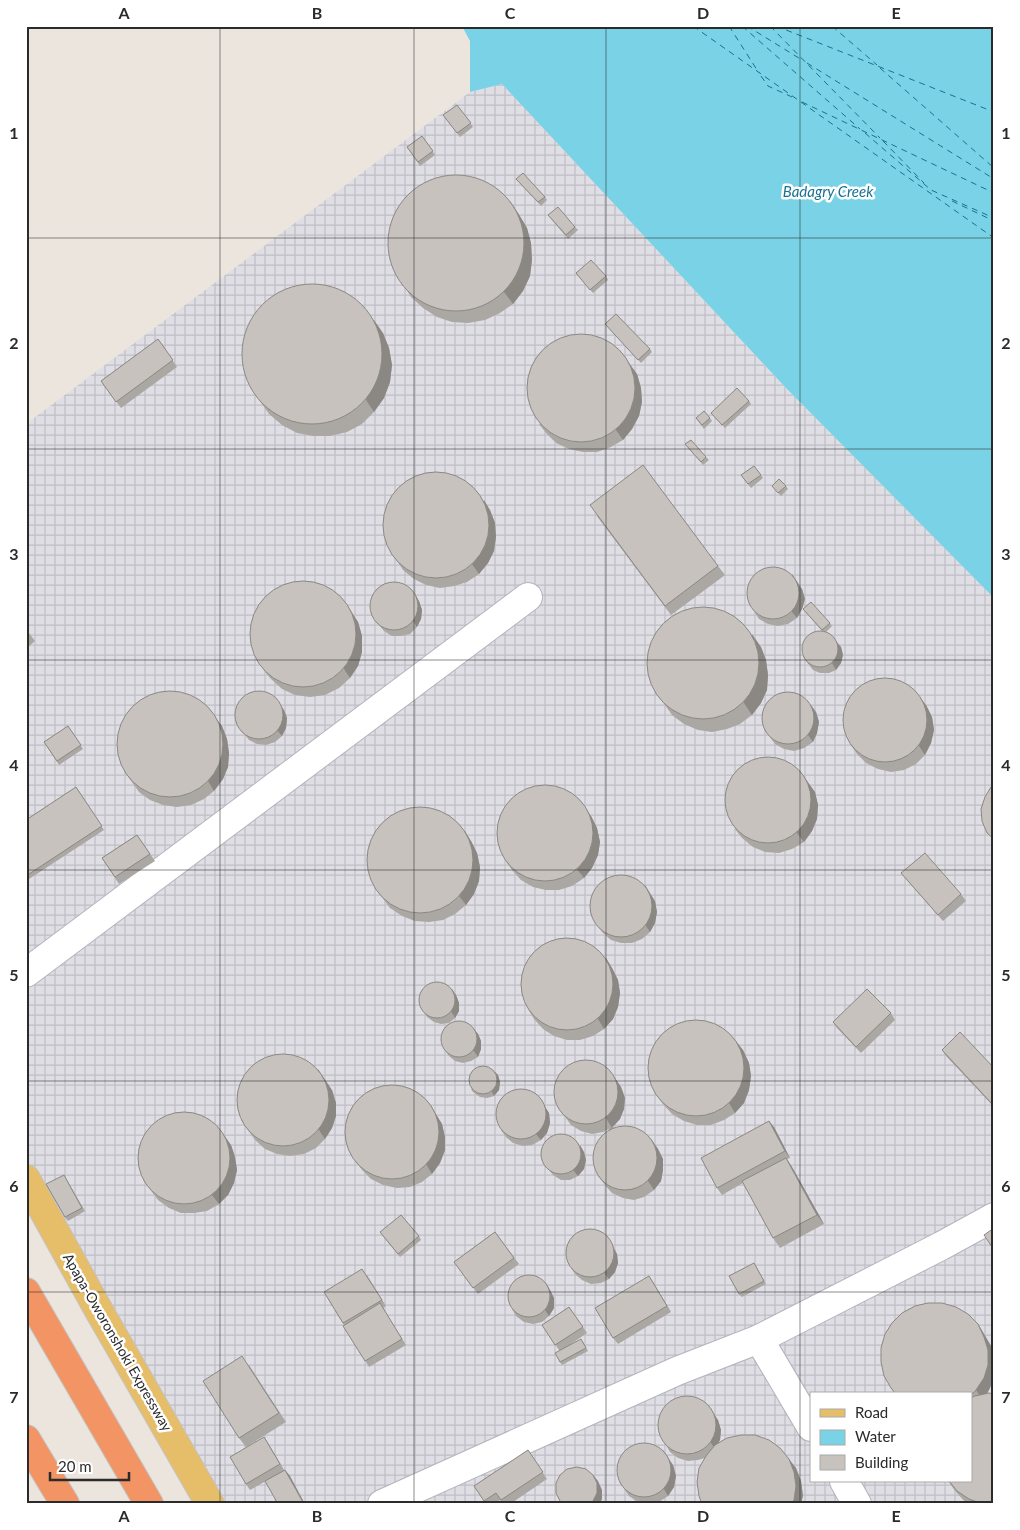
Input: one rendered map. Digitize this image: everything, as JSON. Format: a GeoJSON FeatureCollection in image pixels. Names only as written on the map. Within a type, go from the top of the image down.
{"type":"FeatureCollection","features":[{"type":"Feature","properties":{"kind":"highway"},"geometry":{"type":"LineString","coordinates":[[26,1292],[149,1504]]}},
{"type":"Feature","properties":{"kind":"highway"},"geometry":{"type":"LineString","coordinates":[[26,1439],[65,1504]]}},
{"type":"Feature","properties":{"kind":"main road","name":"Apapa-Oworonshoki Expressway"},"geometry":{"type":"LineString","coordinates":[[26,1179],[210,1504]]}},
{"type":"Feature","properties":{"kind":"lane"},"geometry":{"type":"LineString","coordinates":[[26,974],[528,597]]}},
{"type":"Feature","properties":{"kind":"lane"},"geometry":{"type":"LineString","coordinates":[[382,1504],[677,1371],[759,1339],[994,1217]]}},
{"type":"Feature","properties":{"kind":"lane"},"geometry":{"type":"LineString","coordinates":[[759,1339],[810,1425]]}},
{"type":"Feature","properties":{"kind":"lane"},"geometry":{"type":"LineString","coordinates":[[845,1482],[857,1504]]}},
{"type":"Feature","properties":{"kind":"shaded area"},"geometry":{"type":"Polygon","coordinates":[[[502,84],[786,388],[994,598],[994,1504],[209,1504],[26,1188],[26,424],[470,92],[502,84]]]}},
{"type":"Feature","properties":{"kind":"water","name":"Badagry Creek"},"geometry":{"type":"Polygon","coordinates":[[[462,26],[994,26],[994,598],[786,388],[502,84],[470,92],[470,41],[462,26]]]}},
{"type":"Feature","properties":{"kind":"building"},"geometry":{"type":"Polygon","coordinates":[[[457,105],[471,123],[457,133],[443,115],[457,105]]]}},
{"type":"Feature","properties":{"kind":"building"},"geometry":{"type":"Polygon","coordinates":[[[422,136],[433,151],[418,162],[407,147],[422,136]]]}},
{"type":"Feature","properties":{"kind":"building"},"geometry":{"type":"Polygon","coordinates":[[[523,173],[545,197],[538,202],[516,179],[523,173]]]}},
{"type":"Feature","properties":{"kind":"building"},"geometry":{"type":"Polygon","coordinates":[[[456,175],[482,181],[504,195],[518,217],[524,243],[518,269],[504,291],[482,305],[456,311],[430,305],[408,291],[394,269],[388,243],[394,217],[408,195],[430,181],[456,175]]]}},
{"type":"Feature","properties":{"kind":"building"},"geometry":{"type":"Polygon","coordinates":[[[558,207],[575,227],[566,235],[548,215],[558,207]]]}},
{"type":"Feature","properties":{"kind":"building"},"geometry":{"type":"Polygon","coordinates":[[[591,260],[606,276],[590,290],[576,273],[591,260]]]}},
{"type":"Feature","properties":{"kind":"building"},"geometry":{"type":"Polygon","coordinates":[[[312,284],[326,285],[339,289],[351,295],[362,304],[371,315],[377,327],[381,340],[381,368],[377,381],[371,393],[362,404],[351,413],[339,419],[326,423],[312,424],[298,423],[285,419],[273,413],[262,404],[253,393],[247,381],[243,368],[242,354],[243,340],[247,327],[253,315],[262,304],[273,295],[285,289],[298,285],[312,284]]]}},
{"type":"Feature","properties":{"kind":"building"},"geometry":{"type":"Polygon","coordinates":[[[616,314],[650,349],[638,360],[605,324],[616,314]]]}},
{"type":"Feature","properties":{"kind":"building"},"geometry":{"type":"Polygon","coordinates":[[[581,334],[602,338],[619,350],[631,367],[635,388],[631,409],[619,426],[602,438],[581,442],[560,438],[543,426],[531,409],[527,388],[531,367],[543,350],[560,338],[581,334]]]}},
{"type":"Feature","properties":{"kind":"building"},"geometry":{"type":"Polygon","coordinates":[[[158,339],[173,360],[116,402],[101,381],[158,339]]]}},
{"type":"Feature","properties":{"kind":"building"},"geometry":{"type":"Polygon","coordinates":[[[737,388],[749,401],[722,425],[711,413],[737,388]]]}},
{"type":"Feature","properties":{"kind":"building"},"geometry":{"type":"Polygon","coordinates":[[[704,411],[710,418],[702,425],[696,418],[704,411]]]}},
{"type":"Feature","properties":{"kind":"building"},"geometry":{"type":"Polygon","coordinates":[[[691,440],[706,457],[701,462],[685,444],[691,440]]]}},
{"type":"Feature","properties":{"kind":"building"},"geometry":{"type":"Polygon","coordinates":[[[643,465],[718,566],[665,606],[590,505],[643,465]]]}},
{"type":"Feature","properties":{"kind":"building"},"geometry":{"type":"Polygon","coordinates":[[[754,466],[761,475],[748,484],[741,475],[754,466]]]}},
{"type":"Feature","properties":{"kind":"building"},"geometry":{"type":"Polygon","coordinates":[[[436,472],[456,476],[474,487],[485,505],[489,525],[485,545],[474,563],[456,574],[436,578],[416,574],[398,563],[387,545],[383,525],[387,505],[398,487],[416,476],[436,472]]]}},
{"type":"Feature","properties":{"kind":"building"},"geometry":{"type":"Polygon","coordinates":[[[779,479],[786,486],[778,493],[772,486],[779,479]]]}},
{"type":"Feature","properties":{"kind":"building"},"geometry":{"type":"Polygon","coordinates":[[[768,567],[778,567],[792,574],[799,588],[799,598],[792,612],[778,619],[768,619],[758,615],[751,608],[747,598],[747,588],[751,578],[758,571],[768,567]]]}},
{"type":"Feature","properties":{"kind":"building"},"geometry":{"type":"Polygon","coordinates":[[[303,581],[323,585],[340,597],[352,614],[356,634],[352,654],[340,671],[323,683],[303,687],[283,683],[266,671],[254,654],[250,634],[254,614],[266,597],[283,585],[303,581]]]}},
{"type":"Feature","properties":{"kind":"building"},"geometry":{"type":"Polygon","coordinates":[[[394,582],[403,584],[411,589],[416,597],[418,606],[416,615],[411,623],[403,628],[394,630],[385,628],[377,623],[372,615],[370,606],[372,597],[377,589],[385,584],[394,582]]]}},
{"type":"Feature","properties":{"kind":"building"},"geometry":{"type":"Polygon","coordinates":[[[811,602],[830,623],[822,630],[803,609],[811,602]]]}},
{"type":"Feature","properties":{"kind":"building"},"geometry":{"type":"Polygon","coordinates":[[[703,607],[725,611],[743,623],[755,641],[759,663],[755,685],[743,703],[725,715],[703,719],[681,715],[663,703],[651,685],[647,663],[651,641],[663,623],[681,611],[703,607]]]}},
{"type":"Feature","properties":{"kind":"building"},"geometry":{"type":"Polygon","coordinates":[[[820,631],[827,632],[833,636],[837,642],[837,656],[833,662],[827,666],[820,667],[813,666],[807,662],[803,656],[802,649],[803,642],[807,636],[813,632],[820,631]]]}},
{"type":"Feature","properties":{"kind":"building"},"geometry":{"type":"Polygon","coordinates":[[[885,678],[901,681],[915,690],[924,704],[927,720],[924,736],[915,750],[901,759],[885,762],[869,759],[855,750],[846,736],[843,720],[846,704],[855,690],[869,681],[885,678]]]}},
{"type":"Feature","properties":{"kind":"building"},"geometry":{"type":"Polygon","coordinates":[[[170,691],[190,695],[207,707],[219,724],[223,744],[219,764],[207,781],[190,793],[170,797],[150,793],[133,781],[121,764],[117,744],[121,724],[133,707],[150,695],[170,691]]]}},
{"type":"Feature","properties":{"kind":"building"},"geometry":{"type":"Polygon","coordinates":[[[259,691],[268,693],[276,698],[281,706],[283,715],[281,724],[276,732],[268,737],[259,739],[250,737],[242,732],[237,724],[235,715],[237,706],[242,698],[250,693],[259,691]]]}},
{"type":"Feature","properties":{"kind":"building"},"geometry":{"type":"Polygon","coordinates":[[[783,692],[793,692],[807,699],[814,713],[814,723],[807,737],[793,744],[783,744],[773,740],[766,733],[762,723],[762,713],[766,703],[773,696],[783,692]]]}},
{"type":"Feature","properties":{"kind":"building"},"geometry":{"type":"Polygon","coordinates":[[[68,726],[81,745],[57,761],[44,742],[68,726]]]}},
{"type":"Feature","properties":{"kind":"building"},"geometry":{"type":"Polygon","coordinates":[[[768,757],[785,760],[799,769],[808,783],[811,800],[808,817],[799,831],[785,840],[768,843],[751,840],[737,831],[728,817],[725,800],[728,783],[737,769],[751,760],[768,757]]]}},
{"type":"Feature","properties":{"kind":"building"},"geometry":{"type":"Polygon","coordinates":[[[545,785],[563,789],[579,799],[589,815],[593,833],[589,851],[579,867],[563,877],[545,881],[527,877],[511,867],[501,851],[497,833],[501,815],[511,799],[527,789],[545,785]]]}},
{"type":"Feature","properties":{"kind":"building"},"geometry":{"type":"Polygon","coordinates":[[[994,786],[994,839],[987,833],[982,821],[981,809],[985,797],[991,787],[994,786]]]}},
{"type":"Feature","properties":{"kind":"building"},"geometry":{"type":"Polygon","coordinates":[[[76,787],[102,826],[26,876],[26,820],[76,787]]]}},
{"type":"Feature","properties":{"kind":"building"},"geometry":{"type":"Polygon","coordinates":[[[420,807],[440,811],[458,822],[469,840],[473,860],[469,880],[458,898],[440,909],[420,913],[400,909],[382,898],[371,880],[367,860],[371,840],[382,822],[400,811],[420,807]]]}},
{"type":"Feature","properties":{"kind":"building"},"geometry":{"type":"Polygon","coordinates":[[[137,835],[150,854],[115,877],[102,858],[137,835]]]}},
{"type":"Feature","properties":{"kind":"building"},"geometry":{"type":"Polygon","coordinates":[[[925,853],[961,894],[938,915],[901,873],[925,853]]]}},
{"type":"Feature","properties":{"kind":"building"},"geometry":{"type":"Polygon","coordinates":[[[621,875],[633,877],[643,884],[650,894],[652,906],[650,918],[643,928],[633,935],[621,937],[609,935],[599,928],[592,918],[590,906],[592,894],[599,884],[609,877],[621,875]]]}},
{"type":"Feature","properties":{"kind":"building"},"geometry":{"type":"Polygon","coordinates":[[[558,938],[576,938],[593,945],[606,958],[613,975],[613,993],[606,1010],[593,1023],[576,1030],[558,1030],[541,1023],[528,1010],[521,993],[521,975],[528,958],[541,945],[558,938]]]}},
{"type":"Feature","properties":{"kind":"building"},"geometry":{"type":"Polygon","coordinates":[[[437,982],[449,988],[455,1000],[449,1012],[437,1018],[425,1012],[419,1000],[425,988],[437,982]]]}},
{"type":"Feature","properties":{"kind":"building"},"geometry":{"type":"Polygon","coordinates":[[[867,989],[891,1013],[856,1047],[833,1022],[867,989]]]}},
{"type":"Feature","properties":{"kind":"building"},"geometry":{"type":"Polygon","coordinates":[[[696,1020],[714,1024],[730,1034],[740,1050],[744,1068],[740,1086],[730,1102],[714,1112],[696,1116],[678,1112],[662,1102],[652,1086],[648,1068],[652,1050],[662,1034],[678,1024],[696,1020]]]}},
{"type":"Feature","properties":{"kind":"building"},"geometry":{"type":"Polygon","coordinates":[[[459,1021],[472,1026],[477,1039],[472,1052],[459,1057],[446,1052],[441,1039],[446,1026],[459,1021]]]}},
{"type":"Feature","properties":{"kind":"building"},"geometry":{"type":"Polygon","coordinates":[[[960,1032],[994,1068],[994,1106],[942,1050],[960,1032]]]}},
{"type":"Feature","properties":{"kind":"building"},"geometry":{"type":"Polygon","coordinates":[[[283,1054],[301,1057],[316,1067],[326,1082],[329,1100],[326,1118],[316,1133],[301,1143],[283,1146],[265,1143],[250,1133],[240,1118],[237,1100],[240,1082],[250,1067],[265,1057],[283,1054]]]}},
{"type":"Feature","properties":{"kind":"building"},"geometry":{"type":"Polygon","coordinates":[[[586,1060],[604,1066],[612,1074],[618,1092],[612,1110],[604,1118],[586,1124],[568,1118],[560,1110],[554,1092],[560,1074],[568,1066],[586,1060]]]}},
{"type":"Feature","properties":{"kind":"building"},"geometry":{"type":"Polygon","coordinates":[[[483,1066],[493,1070],[497,1080],[493,1090],[483,1094],[473,1090],[469,1080],[473,1070],[483,1066]]]}},
{"type":"Feature","properties":{"kind":"building"},"geometry":{"type":"Polygon","coordinates":[[[392,1085],[410,1089],[425,1099],[435,1114],[439,1132],[435,1150],[425,1165],[410,1175],[392,1179],[374,1175],[359,1165],[349,1150],[345,1132],[349,1114],[359,1099],[374,1089],[392,1085]]]}},
{"type":"Feature","properties":{"kind":"building"},"geometry":{"type":"Polygon","coordinates":[[[521,1089],[531,1091],[539,1096],[544,1104],[546,1114],[544,1124],[539,1132],[531,1137],[521,1139],[511,1137],[503,1132],[498,1124],[496,1114],[498,1104],[503,1096],[511,1091],[521,1089]]]}},
{"type":"Feature","properties":{"kind":"building"},"geometry":{"type":"Polygon","coordinates":[[[184,1112],[202,1115],[217,1125],[227,1140],[230,1158],[227,1176],[217,1191],[202,1201],[184,1204],[166,1201],[151,1191],[141,1176],[138,1158],[141,1140],[151,1125],[166,1115],[184,1112]]]}},
{"type":"Feature","properties":{"kind":"building"},"geometry":{"type":"Polygon","coordinates":[[[769,1121],[785,1151],[717,1188],[701,1158],[769,1121]]]}},
{"type":"Feature","properties":{"kind":"building"},"geometry":{"type":"Polygon","coordinates":[[[619,1126],[631,1126],[648,1135],[655,1146],[657,1158],[655,1170],[648,1181],[631,1190],[619,1190],[607,1185],[598,1176],[593,1164],[593,1152],[598,1140],[607,1131],[619,1126]]]}},
{"type":"Feature","properties":{"kind":"building"},"geometry":{"type":"Polygon","coordinates":[[[561,1134],[575,1140],[581,1154],[575,1168],[561,1174],[547,1168],[541,1154],[547,1140],[561,1134]]]}},
{"type":"Feature","properties":{"kind":"building"},"geometry":{"type":"Polygon","coordinates":[[[786,1158],[817,1215],[773,1238],[742,1181],[786,1158]]]}},
{"type":"Feature","properties":{"kind":"building"},"geometry":{"type":"Polygon","coordinates":[[[64,1175],[82,1208],[65,1217],[46,1184],[64,1175]]]}},
{"type":"Feature","properties":{"kind":"building"},"geometry":{"type":"Polygon","coordinates":[[[401,1215],[419,1236],[398,1254],[380,1232],[401,1215]]]}},
{"type":"Feature","properties":{"kind":"building"},"geometry":{"type":"Polygon","coordinates":[[[994,1228],[994,1250],[984,1235],[994,1228]]]}},
{"type":"Feature","properties":{"kind":"building"},"geometry":{"type":"Polygon","coordinates":[[[590,1229],[599,1231],[607,1236],[612,1244],[614,1253],[612,1262],[607,1270],[599,1275],[590,1277],[581,1275],[573,1270],[568,1262],[566,1253],[568,1244],[573,1236],[581,1231],[590,1229]]]}},
{"type":"Feature","properties":{"kind":"building"},"geometry":{"type":"Polygon","coordinates":[[[495,1232],[514,1258],[473,1288],[454,1262],[495,1232]]]}},
{"type":"Feature","properties":{"kind":"building"},"geometry":{"type":"Polygon","coordinates":[[[754,1263],[764,1281],[739,1294],[729,1276],[754,1263]]]}},
{"type":"Feature","properties":{"kind":"building"},"geometry":{"type":"Polygon","coordinates":[[[362,1269],[382,1300],[343,1323],[324,1292],[362,1269]]]}},
{"type":"Feature","properties":{"kind":"building"},"geometry":{"type":"Polygon","coordinates":[[[525,1275],[533,1275],[544,1281],[550,1296],[544,1311],[533,1317],[525,1317],[514,1311],[508,1300],[508,1292],[514,1281],[525,1275]]]}},
{"type":"Feature","properties":{"kind":"building"},"geometry":{"type":"Polygon","coordinates":[[[649,1276],[667,1306],[613,1338],[595,1308],[649,1276]]]}},
{"type":"Feature","properties":{"kind":"building"},"geometry":{"type":"Polygon","coordinates":[[[380,1303],[402,1339],[365,1361],[343,1326],[380,1303]]]}},
{"type":"Feature","properties":{"kind":"building"},"geometry":{"type":"Polygon","coordinates":[[[928,1303],[942,1303],[956,1307],[968,1314],[978,1324],[988,1350],[988,1365],[984,1378],[972,1394],[972,1392],[894,1392],[891,1388],[884,1376],[881,1362],[881,1348],[885,1334],[902,1313],[915,1306],[928,1303]]]}},
{"type":"Feature","properties":{"kind":"building"},"geometry":{"type":"Polygon","coordinates":[[[569,1307],[583,1327],[555,1345],[542,1325],[569,1307]]]}},
{"type":"Feature","properties":{"kind":"building"},"geometry":{"type":"Polygon","coordinates":[[[581,1339],[586,1348],[560,1362],[555,1353],[581,1339]]]}},
{"type":"Feature","properties":{"kind":"building"},"geometry":{"type":"Polygon","coordinates":[[[242,1356],[279,1413],[239,1438],[203,1381],[242,1356]]]}},
{"type":"Feature","properties":{"kind":"building"},"geometry":{"type":"Polygon","coordinates":[[[989,1393],[994,1394],[994,1504],[983,1504],[969,1499],[957,1491],[950,1482],[972,1482],[972,1398],[989,1393]]]}},
{"type":"Feature","properties":{"kind":"building"},"geometry":{"type":"Polygon","coordinates":[[[681,1396],[693,1396],[708,1404],[716,1419],[716,1431],[708,1446],[693,1454],[681,1454],[666,1446],[658,1431],[658,1419],[666,1404],[681,1396]]]}},
{"type":"Feature","properties":{"kind":"building"},"geometry":{"type":"Polygon","coordinates":[[[755,1435],[769,1440],[780,1448],[789,1459],[794,1472],[796,1486],[792,1504],[702,1504],[697,1482],[699,1468],[715,1445],[727,1438],[755,1435]]]}},
{"type":"Feature","properties":{"kind":"building"},"geometry":{"type":"Polygon","coordinates":[[[264,1437],[280,1464],[246,1484],[230,1457],[264,1437]]]}},
{"type":"Feature","properties":{"kind":"building"},"geometry":{"type":"Polygon","coordinates":[[[639,1443],[649,1443],[659,1447],[667,1455],[671,1470],[667,1485],[659,1493],[649,1497],[639,1497],[629,1493],[621,1485],[617,1475],[617,1465],[621,1455],[629,1447],[639,1443]]]}},
{"type":"Feature","properties":{"kind":"building"},"geometry":{"type":"Polygon","coordinates":[[[528,1450],[543,1472],[501,1500],[496,1493],[484,1501],[474,1486],[528,1450]]]}},
{"type":"Feature","properties":{"kind":"building"},"geometry":{"type":"Polygon","coordinates":[[[577,1467],[586,1469],[593,1475],[597,1483],[597,1493],[590,1504],[563,1504],[556,1493],[556,1483],[560,1475],[567,1469],[577,1467]]]}},
{"type":"Feature","properties":{"kind":"building"},"geometry":{"type":"Polygon","coordinates":[[[285,1470],[304,1504],[278,1504],[265,1481],[285,1470]]]}},
{"type":"Feature","properties":{"kind":"ferry route"},"geometry":{"type":"LineString","coordinates":[[693,26],[994,238]]}},
{"type":"Feature","properties":{"kind":"ferry route"},"geometry":{"type":"LineString","coordinates":[[729,26],[759,73]]}},
{"type":"Feature","properties":{"kind":"ferry route"},"geometry":{"type":"LineString","coordinates":[[742,26],[860,129]]}},
{"type":"Feature","properties":{"kind":"ferry route"},"geometry":{"type":"LineString","coordinates":[[747,26],[802,60]]}},
{"type":"Feature","properties":{"kind":"ferry route"},"geometry":{"type":"LineString","coordinates":[[770,26],[880,138]]}},
{"type":"Feature","properties":{"kind":"ferry route"},"geometry":{"type":"LineString","coordinates":[[776,26],[994,112]]}},
{"type":"Feature","properties":{"kind":"ferry route"},"geometry":{"type":"LineString","coordinates":[[832,26],[877,65]]}},
{"type":"Feature","properties":{"kind":"ferry route"},"geometry":{"type":"LineString","coordinates":[[807,63],[994,179]]}},
{"type":"Feature","properties":{"kind":"ferry route"},"geometry":{"type":"LineString","coordinates":[[880,68],[994,168]]}},
{"type":"Feature","properties":{"kind":"ferry route"},"geometry":{"type":"LineString","coordinates":[[761,76],[768,86],[792,97]]}},
{"type":"Feature","properties":{"kind":"ferry route"},"geometry":{"type":"LineString","coordinates":[[802,102],[994,193]]}},
{"type":"Feature","properties":{"kind":"ferry route"},"geometry":{"type":"LineString","coordinates":[[865,133],[931,190],[994,218]]}},
{"type":"Feature","properties":{"kind":"ferry route"},"geometry":{"type":"LineString","coordinates":[[883,141],[924,183]]}},
{"type":"Feature","properties":{"kind":"ferry route"},"geometry":{"type":"LineString","coordinates":[[952,201],[994,221]]}}]}
